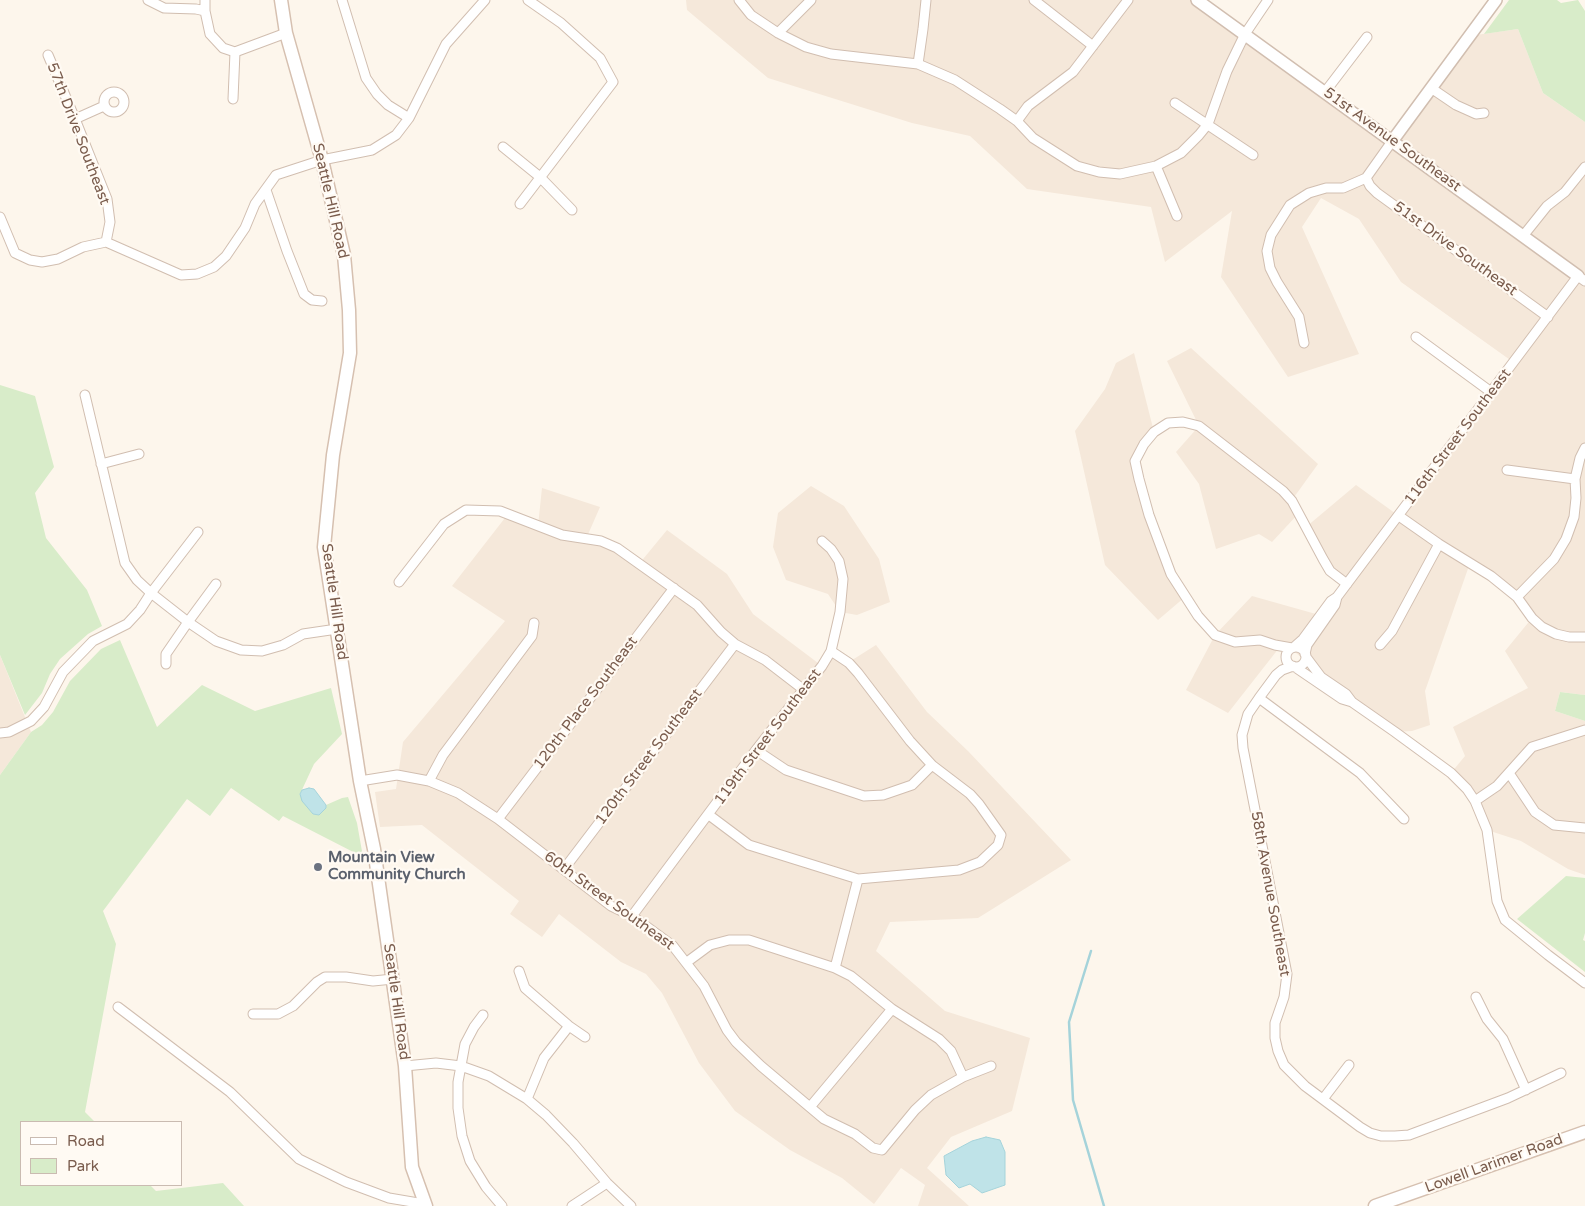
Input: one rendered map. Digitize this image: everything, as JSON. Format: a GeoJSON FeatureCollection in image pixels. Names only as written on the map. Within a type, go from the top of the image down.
{"type":"FeatureCollection","features":[{"type":"Feature","properties":{"kind":"main road","name":"Seattle Hill Road"},"geometry":{"type":"LineString","coordinates":[[281,0],[286,33],[322,160],[344,255],[349,310],[350,353],[333,454],[324,547],[360,781],[374,850],[393,979],[405,1066],[412,1167],[425,1205]]}},
{"type":"Feature","properties":{"kind":"main road","name":"Lowell Larimer Road"},"geometry":{"type":"LineString","coordinates":[[1375,1206],[1585,1132]]}},
{"type":"Feature","properties":{"kind":"street"},"geometry":{"type":"LineString","coordinates":[[148,0],[164,8],[205,11]]}},
{"type":"Feature","properties":{"kind":"street"},"geometry":{"type":"LineString","coordinates":[[205,0],[205,11],[210,34],[223,48],[235,52],[286,33]]}},
{"type":"Feature","properties":{"kind":"street"},"geometry":{"type":"LineString","coordinates":[[342,0],[366,78],[377,94],[388,105],[409,118]]}},
{"type":"Feature","properties":{"kind":"street"},"geometry":{"type":"LineString","coordinates":[[0,217],[15,253],[30,260],[42,262],[58,259],[83,247],[106,242],[181,274],[197,274],[214,267],[226,256],[245,228],[255,204],[276,175],[322,160],[372,150],[396,135],[409,118],[446,44],[485,0]]}},
{"type":"Feature","properties":{"kind":"street"},"geometry":{"type":"LineString","coordinates":[[520,204],[613,82],[600,58],[561,23],[528,0]]}},
{"type":"Feature","properties":{"kind":"street"},"geometry":{"type":"LineString","coordinates":[[740,0],[751,15],[806,47],[831,54],[918,64],[954,80],[983,96],[1017,121],[1034,138],[1077,166],[1099,172],[1120,174],[1156,166],[1181,153],[1208,124],[1227,71],[1245,34],[1268,0]]}},
{"type":"Feature","properties":{"kind":"street"},"geometry":{"type":"LineString","coordinates":[[778,32],[811,0]]}},
{"type":"Feature","properties":{"kind":"street"},"geometry":{"type":"LineString","coordinates":[[918,64],[926,0]]}},
{"type":"Feature","properties":{"kind":"street"},"geometry":{"type":"LineString","coordinates":[[1034,0],[1094,46]]}},
{"type":"Feature","properties":{"kind":"street"},"geometry":{"type":"LineString","coordinates":[[1017,121],[1028,106],[1073,72],[1128,0]]}},
{"type":"Feature","properties":{"kind":"street","name":"51st Avenue Southeast"},"geometry":{"type":"LineString","coordinates":[[1197,0],[1393,140],[1581,278]]}},
{"type":"Feature","properties":{"kind":"street"},"geometry":{"type":"LineString","coordinates":[[1304,343],[1299,318],[1270,268],[1267,251],[1270,235],[1290,205],[1310,193],[1326,188],[1343,188],[1366,178],[1496,0]]}},
{"type":"Feature","properties":{"kind":"street"},"geometry":{"type":"LineString","coordinates":[[1325,92],[1367,37]]}},
{"type":"Feature","properties":{"kind":"street"},"geometry":{"type":"LineString","coordinates":[[233,99],[235,52]]}},
{"type":"Feature","properties":{"kind":"street","name":"57th Drive Southeast"},"geometry":{"type":"LineString","coordinates":[[48,55],[107,198],[110,222],[106,242]]}},
{"type":"Feature","properties":{"kind":"street"},"geometry":{"type":"LineString","coordinates":[[1431,88],[1456,105],[1476,114],[1484,113]]}},
{"type":"Feature","properties":{"kind":"street"},"geometry":{"type":"LineString","coordinates":[[1175,103],[1253,154]]}},
{"type":"Feature","properties":{"kind":"street"},"geometry":{"type":"LineString","coordinates":[[76,119],[104,106]]}},
{"type":"Feature","properties":{"kind":"street"},"geometry":{"type":"LineString","coordinates":[[503,147],[540,176],[572,210]]}},
{"type":"Feature","properties":{"kind":"street"},"geometry":{"type":"LineString","coordinates":[[1156,166],[1177,216]]}},
{"type":"Feature","properties":{"kind":"street"},"geometry":{"type":"LineString","coordinates":[[1523,236],[1547,206],[1565,192],[1585,167]]}},
{"type":"Feature","properties":{"kind":"street","name":"51st Drive Southeast"},"geometry":{"type":"LineString","coordinates":[[1366,178],[1370,186],[1377,193],[1548,317]]}},
{"type":"Feature","properties":{"kind":"street"},"geometry":{"type":"LineString","coordinates":[[266,190],[286,251],[304,294],[312,300],[322,301]]}},
{"type":"Feature","properties":{"kind":"street","name":"116th Street Southeast"},"geometry":{"type":"LineString","coordinates":[[1293,648],[1303,639],[1330,601],[1337,597],[1548,317],[1581,278]]}},
{"type":"Feature","properties":{"kind":"street"},"geometry":{"type":"LineString","coordinates":[[1416,337],[1491,392]]}},
{"type":"Feature","properties":{"kind":"street"},"geometry":{"type":"LineString","coordinates":[[85,395],[125,563],[137,580],[151,593],[216,641],[241,650],[262,651],[283,645],[303,634],[337,629]]}},
{"type":"Feature","properties":{"kind":"street"},"geometry":{"type":"LineString","coordinates":[[1347,584],[1330,571],[1292,501],[1283,491],[1199,426],[1182,422],[1168,423],[1154,432],[1144,444],[1136,461],[1149,514],[1171,574],[1198,616],[1215,635],[1235,642],[1260,640],[1275,645],[1301,649],[1321,677],[1346,694],[1352,702],[1451,773],[1467,789],[1487,830],[1497,901],[1505,920],[1585,982]]}},
{"type":"Feature","properties":{"kind":"street"},"geometry":{"type":"LineString","coordinates":[[1517,597],[1554,560],[1566,538],[1574,517],[1575,479],[1580,458],[1585,448]]}},
{"type":"Feature","properties":{"kind":"street"},"geometry":{"type":"LineString","coordinates":[[101,464],[139,454]]}},
{"type":"Feature","properties":{"kind":"street"},"geometry":{"type":"LineString","coordinates":[[1507,470],[1575,479]]}},
{"type":"Feature","properties":{"kind":"street"},"geometry":{"type":"LineString","coordinates":[[399,582],[444,524],[466,510],[500,511],[562,535],[601,541],[617,548],[697,606],[735,644],[765,660],[804,690]]}},
{"type":"Feature","properties":{"kind":"street"},"geometry":{"type":"LineString","coordinates":[[1399,516],[1439,544],[1491,576],[1517,597],[1532,618],[1542,627],[1556,634],[1569,637],[1585,637]]}},
{"type":"Feature","properties":{"kind":"street"},"geometry":{"type":"LineString","coordinates":[[0,733],[9,732],[31,720],[44,707],[63,672],[75,659],[93,641],[126,624],[140,610],[198,532]]}},
{"type":"Feature","properties":{"kind":"street","name":"119th Street Southeast"},"geometry":{"type":"LineString","coordinates":[[632,916],[756,750],[804,690],[831,651],[840,612],[843,578],[839,561],[831,549],[822,541]]}},
{"type":"Feature","properties":{"kind":"street"},"geometry":{"type":"LineString","coordinates":[[1380,645],[1392,631],[1439,544]]}},
{"type":"Feature","properties":{"kind":"street"},"geometry":{"type":"LineString","coordinates":[[166,664],[166,654],[216,584]]}},
{"type":"Feature","properties":{"kind":"street","name":"120th Place Southeast"},"geometry":{"type":"LineString","coordinates":[[498,819],[674,588]]}},
{"type":"Feature","properties":{"kind":"street","name":"116th Street Southeast"},"geometry":{"type":"LineString","coordinates":[[1306,655],[1307,645],[1336,605],[1337,597]]}},
{"type":"Feature","properties":{"kind":"street"},"geometry":{"type":"LineString","coordinates":[[430,781],[443,755],[532,636],[534,623]]}},
{"type":"Feature","properties":{"kind":"street","name":"120th Street Southeast"},"geometry":{"type":"LineString","coordinates":[[564,869],[735,644]]}},
{"type":"Feature","properties":{"kind":"street"},"geometry":{"type":"LineString","coordinates":[[1275,645],[1290,664],[1342,699],[1352,702]]}},
{"type":"Feature","properties":{"kind":"street"},"geometry":{"type":"LineString","coordinates":[[1286,658],[1288,652],[1293,648]]}},
{"type":"Feature","properties":{"kind":"street"},"geometry":{"type":"LineString","coordinates":[[709,814],[737,838],[749,845],[858,879],[959,870],[980,862],[998,846],[1001,835],[970,794],[932,765],[910,741],[849,662],[831,651]]}},
{"type":"Feature","properties":{"kind":"street"},"geometry":{"type":"LineString","coordinates":[[1294,666],[1302,665],[1306,655]]}},
{"type":"Feature","properties":{"kind":"street","name":"58th Avenue Southeast"},"geometry":{"type":"LineString","coordinates":[[1276,675],[1278,667],[1286,658]]}},
{"type":"Feature","properties":{"kind":"street","name":"58th Avenue Southeast"},"geometry":{"type":"LineString","coordinates":[[1294,666],[1282,670],[1276,675],[1258,698],[1248,714],[1242,735],[1287,974],[1284,997],[1275,1023],[1275,1038],[1284,1065],[1305,1086],[1360,1127],[1370,1133],[1381,1136],[1409,1135],[1508,1098],[1561,1073]]}},
{"type":"Feature","properties":{"kind":"street"},"geometry":{"type":"LineString","coordinates":[[1258,698],[1360,774],[1404,820]]}},
{"type":"Feature","properties":{"kind":"street"},"geometry":{"type":"LineString","coordinates":[[1474,801],[1497,786],[1532,747],[1585,730]]}},
{"type":"Feature","properties":{"kind":"street"},"geometry":{"type":"LineString","coordinates":[[756,750],[786,770],[864,796],[883,796],[912,785],[932,765]]}},
{"type":"Feature","properties":{"kind":"street"},"geometry":{"type":"LineString","coordinates":[[1509,773],[1535,812],[1554,825],[1585,828]]}},
{"type":"Feature","properties":{"kind":"street","name":"60th Street Southeast"},"geometry":{"type":"LineString","coordinates":[[360,781],[397,775],[430,781],[458,793],[498,819],[611,906],[632,916],[673,946],[704,986],[727,1030],[736,1042],[761,1066],[824,1119],[854,1134],[874,1148],[882,1150],[915,1110],[926,1100],[963,1076]]}},
{"type":"Feature","properties":{"kind":"street"},"geometry":{"type":"LineString","coordinates":[[835,968],[858,879]]}},
{"type":"Feature","properties":{"kind":"street"},"geometry":{"type":"LineString","coordinates":[[687,962],[710,945],[729,940],[749,940],[835,968],[851,976],[892,1009],[939,1039],[951,1052],[963,1076],[991,1066]]}},
{"type":"Feature","properties":{"kind":"street"},"geometry":{"type":"LineString","coordinates":[[519,971],[525,988],[569,1026],[585,1037]]}},
{"type":"Feature","properties":{"kind":"street"},"geometry":{"type":"LineString","coordinates":[[253,1014],[278,1014],[293,1006],[317,982],[325,977],[346,977],[373,982],[393,979]]}},
{"type":"Feature","properties":{"kind":"street"},"geometry":{"type":"LineString","coordinates":[[1476,996],[1486,1019],[1503,1039],[1526,1090]]}},
{"type":"Feature","properties":{"kind":"street"},"geometry":{"type":"LineString","coordinates":[[118,1007],[230,1092],[299,1159],[346,1182],[389,1198],[425,1205]]}},
{"type":"Feature","properties":{"kind":"street"},"geometry":{"type":"LineString","coordinates":[[810,1107],[892,1009]]}},
{"type":"Feature","properties":{"kind":"street"},"geometry":{"type":"LineString","coordinates":[[483,1015],[465,1044],[458,1082],[458,1108],[462,1136],[470,1161],[486,1187],[502,1206]]}},
{"type":"Feature","properties":{"kind":"street"},"geometry":{"type":"LineString","coordinates":[[526,1099],[544,1058],[569,1026]]}},
{"type":"Feature","properties":{"kind":"street"},"geometry":{"type":"LineString","coordinates":[[405,1066],[436,1063],[461,1066],[489,1076],[526,1099],[546,1115],[630,1206]]}},
{"type":"Feature","properties":{"kind":"street"},"geometry":{"type":"LineString","coordinates":[[1325,1100],[1349,1065]]}},
{"type":"Feature","properties":{"kind":"street"},"geometry":{"type":"LineString","coordinates":[[572,1206],[607,1183]]}},
{"type":"Feature","properties":{"kind":"shaded area"},"geometry":{"type":"Polygon","coordinates":[[[686,0],[1198,0],[1393,140],[1469,36],[1518,29],[1543,93],[1585,122],[1585,695],[1560,692],[1555,711],[1585,721],[1585,875],[1568,869],[1521,841],[1487,830],[1475,801],[1451,773],[1465,756],[1453,727],[1528,688],[1505,651],[1532,618],[1517,597],[1470,563],[1425,691],[1430,725],[1412,731],[1395,732],[1296,653],[1279,648],[1228,713],[1186,690],[1215,635],[1252,596],[1323,616],[1347,584],[1330,571],[1306,527],[1356,485],[1399,516],[1513,362],[1401,282],[1359,219],[1321,198],[1302,227],[1359,354],[1288,377],[1221,277],[1232,211],[1165,262],[1151,207],[1027,189],[970,136],[912,123],[768,78],[687,10],[686,0]]]}},
{"type":"Feature","properties":{"kind":"shaded area"},"geometry":{"type":"Polygon","coordinates":[[[1191,348],[1318,464],[1292,500],[1299,513],[1272,542],[1259,534],[1216,549],[1199,484],[1176,452],[1199,426],[1167,361],[1191,348]]]}},
{"type":"Feature","properties":{"kind":"shaded area"},"geometry":{"type":"Polygon","coordinates":[[[1134,353],[1154,432],[1136,461],[1149,515],[1185,597],[1158,620],[1105,565],[1075,431],[1105,389],[1116,363],[1134,353]]]}},
{"type":"Feature","properties":{"kind":"shaded area"},"geometry":{"type":"Polygon","coordinates":[[[811,486],[844,506],[879,559],[890,602],[857,615],[840,612],[828,594],[786,580],[773,547],[778,513],[811,486]]]}},
{"type":"Feature","properties":{"kind":"shaded area"},"geometry":{"type":"Polygon","coordinates":[[[542,488],[600,507],[586,539],[601,541],[639,564],[667,530],[727,574],[753,614],[822,666],[831,651],[849,662],[876,645],[927,712],[968,751],[1071,860],[978,918],[890,922],[876,951],[945,1011],[1030,1038],[1012,1111],[951,1137],[927,1168],[969,1206],[918,1206],[925,1185],[901,1168],[874,1204],[842,1178],[790,1150],[735,1111],[699,1063],[662,993],[646,974],[621,962],[559,914],[542,937],[510,914],[519,901],[422,825],[380,827],[375,792],[396,789],[403,742],[505,621],[452,586],[508,514],[538,526],[542,488]]]}},
{"type":"Feature","properties":{"kind":"shaded area"},"geometry":{"type":"Polygon","coordinates":[[[0,655],[31,732],[0,775],[0,655]]]}},
{"type":"Feature","properties":{"kind":"green space"},"geometry":{"type":"Polygon","coordinates":[[[1509,0],[1557,0],[1561,3],[1578,0],[1585,11],[1585,122],[1543,93],[1518,29],[1484,34],[1509,0]]]}},
{"type":"Feature","properties":{"kind":"green space"},"geometry":{"type":"Polygon","coordinates":[[[0,385],[35,396],[54,467],[35,493],[46,538],[87,590],[102,626],[88,634],[60,659],[50,674],[42,693],[25,715],[0,655],[0,385]]]}},
{"type":"Feature","properties":{"kind":"green space"},"geometry":{"type":"Polygon","coordinates":[[[120,640],[157,727],[202,685],[255,711],[331,688],[342,734],[314,764],[300,794],[313,814],[319,815],[326,808],[326,805],[348,797],[357,823],[363,857],[283,816],[279,821],[231,788],[210,816],[187,799],[103,911],[116,944],[85,1112],[94,1121],[20,1121],[20,1186],[151,1186],[156,1191],[223,1183],[244,1206],[0,1206],[0,775],[31,732],[42,725],[53,712],[70,681],[101,649],[120,640]]]}},
{"type":"Feature","properties":{"kind":"green space"},"geometry":{"type":"Polygon","coordinates":[[[1560,692],[1585,695],[1585,721],[1555,711],[1560,692]]]}},
{"type":"Feature","properties":{"kind":"green space"},"geometry":{"type":"Polygon","coordinates":[[[1566,876],[1585,878],[1585,933],[1583,940],[1585,941],[1585,972],[1517,919],[1566,876]]]}},
{"type":"Feature","properties":{"kind":"water"},"geometry":{"type":"Polygon","coordinates":[[[314,789],[326,805],[326,808],[319,815],[313,814],[302,801],[300,794],[302,790],[314,789]]]}},
{"type":"Feature","properties":{"kind":"water"},"geometry":{"type":"Polygon","coordinates":[[[986,1137],[1000,1140],[1005,1152],[1005,1185],[982,1193],[970,1184],[959,1188],[946,1175],[944,1156],[972,1141],[986,1137]]]}},
{"type":"Feature","properties":{"kind":"waterway"},"geometry":{"type":"LineString","coordinates":[[1091,951],[1069,1022],[1073,1100],[1104,1206]]}},
{"type":"Feature","properties":{"kind":"place","name":"Mountain View Community Church"},"geometry":{"type":"Point","coordinates":[318,867]}}]}
